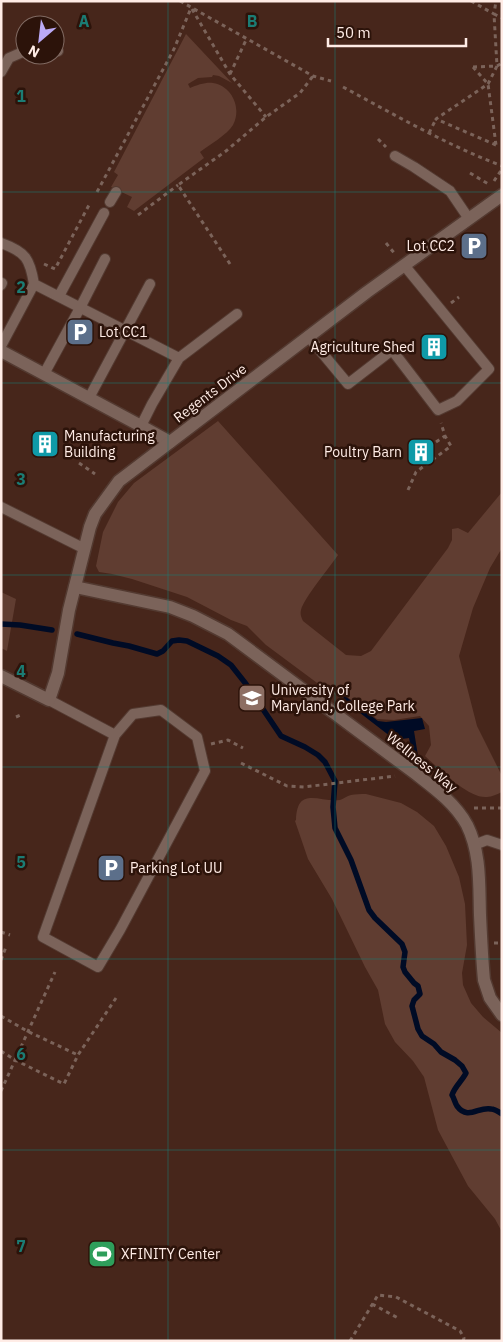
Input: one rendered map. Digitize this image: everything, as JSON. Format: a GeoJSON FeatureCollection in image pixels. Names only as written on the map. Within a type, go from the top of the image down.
{"type":"FeatureCollection","features":[{"type":"Feature","properties":{"kind":"street","name":"Regents Drive"},"geometry":{"type":"LineString","coordinates":[[49,700],[58,673],[75,587],[90,527],[95,514],[119,481],[366,292],[502,194]]}},
{"type":"Feature","properties":{"kind":"street"},"geometry":{"type":"LineString","coordinates":[[1,351],[170,442]]}},
{"type":"Feature","properties":{"kind":"street","name":"Wellness Way"},"geometry":{"type":"LineString","coordinates":[[75,587],[170,608],[193,616],[228,634],[438,791],[455,808],[467,825],[479,867],[484,980],[490,998],[502,1015]]}},
{"type":"Feature","properties":{"kind":"street"},"geometry":{"type":"LineString","coordinates":[[1,676],[49,700]]}},
{"type":"Feature","properties":{"kind":"lane"},"geometry":{"type":"LineString","coordinates":[[1,72],[9,58],[15,55]]}},
{"type":"Feature","properties":{"kind":"lane"},"geometry":{"type":"LineString","coordinates":[[395,156],[450,191],[469,219]]}},
{"type":"Feature","properties":{"kind":"lane"},"geometry":{"type":"LineString","coordinates":[[110,202],[116,192]]}},
{"type":"Feature","properties":{"kind":"lane"},"geometry":{"type":"LineString","coordinates":[[59,296],[104,213]]}},
{"type":"Feature","properties":{"kind":"lane"},"geometry":{"type":"LineString","coordinates":[[1,243],[24,254],[31,266],[34,284],[1,346]]}},
{"type":"Feature","properties":{"kind":"lane"},"geometry":{"type":"LineString","coordinates":[[44,374],[105,259]]}},
{"type":"Feature","properties":{"kind":"lane"},"geometry":{"type":"LineString","coordinates":[[308,336],[348,384],[392,350],[438,410],[457,401],[489,369],[404,265]]}},
{"type":"Feature","properties":{"kind":"lane"},"geometry":{"type":"LineString","coordinates":[[34,284],[179,358]]}},
{"type":"Feature","properties":{"kind":"lane"},"geometry":{"type":"LineString","coordinates":[[89,398],[150,284]]}},
{"type":"Feature","properties":{"kind":"lane"},"geometry":{"type":"LineString","coordinates":[[141,426],[179,358],[238,314]]}},
{"type":"Feature","properties":{"kind":"lane"},"geometry":{"type":"LineString","coordinates":[[1,507],[85,549]]}},
{"type":"Feature","properties":{"kind":"lane"},"geometry":{"type":"LineString","coordinates":[[49,700],[114,735]]}},
{"type":"Feature","properties":{"kind":"lane"},"geometry":{"type":"LineString","coordinates":[[161,710],[198,737],[205,770],[120,930],[98,967],[43,937],[114,735],[133,714],[161,710]]}},
{"type":"Feature","properties":{"kind":"lane"},"geometry":{"type":"LineString","coordinates":[[474,845],[487,840],[502,845]]}},
{"type":"Feature","properties":{"kind":"path"},"geometry":{"type":"LineString","coordinates":[[180,1],[313,76],[331,81]]}},
{"type":"Feature","properties":{"kind":"path"},"geometry":{"type":"LineString","coordinates":[[471,1],[502,18]]}},
{"type":"Feature","properties":{"kind":"path"},"geometry":{"type":"LineString","coordinates":[[429,133],[436,119],[488,84],[497,66],[494,14],[496,1]]}},
{"type":"Feature","properties":{"kind":"path"},"geometry":{"type":"LineString","coordinates":[[191,8],[230,74],[266,117]]}},
{"type":"Feature","properties":{"kind":"path"},"geometry":{"type":"LineString","coordinates":[[97,194],[174,49],[191,8]]}},
{"type":"Feature","properties":{"kind":"path"},"geometry":{"type":"LineString","coordinates":[[230,74],[246,38]]}},
{"type":"Feature","properties":{"kind":"path"},"geometry":{"type":"LineString","coordinates":[[436,119],[496,145],[488,84],[474,66],[497,66],[502,63]]}},
{"type":"Feature","properties":{"kind":"path"},"geometry":{"type":"LineString","coordinates":[[138,215],[226,151],[266,117],[300,93],[313,76]]}},
{"type":"Feature","properties":{"kind":"path"},"geometry":{"type":"LineString","coordinates":[[343,88],[429,133],[502,168],[491,186],[470,173]]}},
{"type":"Feature","properties":{"kind":"path"},"geometry":{"type":"LineString","coordinates":[[178,185],[230,264]]}},
{"type":"Feature","properties":{"kind":"path"},"geometry":{"type":"LineString","coordinates":[[24,254],[55,269],[89,205]]}},
{"type":"Feature","properties":{"kind":"path"},"geometry":{"type":"LineString","coordinates":[[222,259],[224,254]]}},
{"type":"Feature","properties":{"kind":"path"},"geometry":{"type":"LineString","coordinates":[[408,490],[416,472],[451,446],[444,436],[438,410]]}},
{"type":"Feature","properties":{"kind":"path"},"geometry":{"type":"LineString","coordinates":[[436,442],[444,436]]}},
{"type":"Feature","properties":{"kind":"path"},"geometry":{"type":"LineString","coordinates":[[79,463],[95,474]]}},
{"type":"Feature","properties":{"kind":"path"},"geometry":{"type":"LineString","coordinates":[[16,717],[23,714]]}},
{"type":"Feature","properties":{"kind":"path"},"geometry":{"type":"LineString","coordinates":[[200,746],[228,740],[243,748]]}},
{"type":"Feature","properties":{"kind":"path"},"geometry":{"type":"LineString","coordinates":[[241,763],[287,786],[304,787],[392,776]]}},
{"type":"Feature","properties":{"kind":"path"},"geometry":{"type":"LineString","coordinates":[[474,816],[470,808],[502,808]]}},
{"type":"Feature","properties":{"kind":"path"},"geometry":{"type":"LineString","coordinates":[[1,932],[10,935]]}},
{"type":"Feature","properties":{"kind":"path"},"geometry":{"type":"LineString","coordinates":[[1,960],[6,947]]}},
{"type":"Feature","properties":{"kind":"path"},"geometry":{"type":"LineString","coordinates":[[1,1091],[55,972]]}},
{"type":"Feature","properties":{"kind":"path"},"geometry":{"type":"LineString","coordinates":[[1,1051],[14,1060],[64,1084],[78,1055],[116,998]]}},
{"type":"Feature","properties":{"kind":"path"},"geometry":{"type":"LineString","coordinates":[[1,1016],[27,1031],[78,1055]]}},
{"type":"Feature","properties":{"kind":"path"},"geometry":{"type":"LineString","coordinates":[[350,1341],[378,1295],[396,1297],[460,1331],[464,1338],[463,1341]]}},
{"type":"Feature","properties":{"kind":"path"},"geometry":{"type":"LineString","coordinates":[[372,1304],[398,1318]]}},
{"type":"Feature","properties":{"kind":"shaded area","name":"University of Maryland, College Park"},"geometry":{"type":"Polygon","coordinates":[[[1,1],[502,1],[502,1341],[1,1341],[1,1]]]}},
{"type":"Feature","properties":{"kind":"shaded area"},"geometry":{"type":"Polygon","coordinates":[[[186,34],[232,83],[213,75],[212,77],[198,78],[188,84],[190,88],[213,83],[225,88],[234,99],[236,118],[227,132],[200,152],[204,158],[134,211],[127,207],[132,197],[111,187],[118,175],[114,172],[186,34]]]}},
{"type":"Feature","properties":{"kind":"shaded area"},"geometry":{"type":"Polygon","coordinates":[[[218,421],[338,555],[307,598],[301,614],[303,621],[346,655],[361,656],[371,651],[448,548],[452,540],[452,529],[458,528],[468,533],[502,492],[502,548],[490,568],[473,608],[459,656],[477,726],[502,776],[502,792],[487,797],[472,793],[454,782],[425,756],[431,745],[429,726],[420,716],[394,720],[377,719],[346,696],[332,694],[266,645],[247,626],[231,620],[187,597],[132,579],[99,572],[96,566],[103,532],[118,502],[134,483],[218,421]]]}},
{"type":"Feature","properties":{"kind":"shaded area"},"geometry":{"type":"Polygon","coordinates":[[[1,592],[16,599],[7,651],[1,648],[1,592]]]}},
{"type":"Feature","properties":{"kind":"shaded area"},"geometry":{"type":"Polygon","coordinates":[[[366,794],[401,803],[417,812],[434,826],[446,846],[459,877],[465,904],[467,945],[462,973],[463,985],[471,1003],[483,1017],[502,1033],[502,1232],[495,1219],[468,1186],[438,1130],[424,1077],[413,1061],[395,1042],[385,1024],[378,990],[332,899],[308,859],[295,821],[297,809],[305,799],[340,800],[351,795],[366,794]]]}},
{"type":"Feature","properties":{"kind":"water"},"geometry":{"type":"Polygon","coordinates":[[[345,696],[378,721],[386,722],[422,718],[425,729],[414,731],[418,756],[412,753],[409,738],[395,740],[342,699],[345,696]]]}},
{"type":"Feature","properties":{"kind":"waterway"},"geometry":{"type":"LineString","coordinates":[[1,624],[52,630]]}},
{"type":"Feature","properties":{"kind":"waterway"},"geometry":{"type":"LineString","coordinates":[[77,634],[157,654],[163,651],[172,641],[187,641],[218,656],[231,665],[246,684],[281,736],[305,747],[325,762],[335,781],[333,807],[335,828],[351,860],[369,910],[402,944],[405,952],[403,967],[405,972],[418,986],[420,994],[414,1000],[412,1006],[418,1029],[422,1036],[434,1044],[441,1052],[455,1060],[466,1073],[452,1095],[457,1106],[469,1113],[492,1109],[502,1114]]}},
{"type":"Feature","properties":{"kind":"place","name":"Lot CC2"},"geometry":{"type":"Point","coordinates":[474,246]}},
{"type":"Feature","properties":{"kind":"place","name":"Lot CC1"},"geometry":{"type":"Point","coordinates":[80,332]}},
{"type":"Feature","properties":{"kind":"place","name":"Agriculture Shed"},"geometry":{"type":"Point","coordinates":[434,347]}},
{"type":"Feature","properties":{"kind":"place","name":"Manufacturing Building"},"geometry":{"type":"Point","coordinates":[45,444]}},
{"type":"Feature","properties":{"kind":"place","name":"Poultry Barn"},"geometry":{"type":"Point","coordinates":[421,452]}},
{"type":"Feature","properties":{"kind":"place","name":"University of Maryland, College Park"},"geometry":{"type":"Point","coordinates":[252,698]}},
{"type":"Feature","properties":{"kind":"place","name":"Parking Lot UU"},"geometry":{"type":"Point","coordinates":[111,868]}},
{"type":"Feature","properties":{"kind":"place","name":"XFINITY Center"},"geometry":{"type":"Point","coordinates":[102,1254]}}]}
